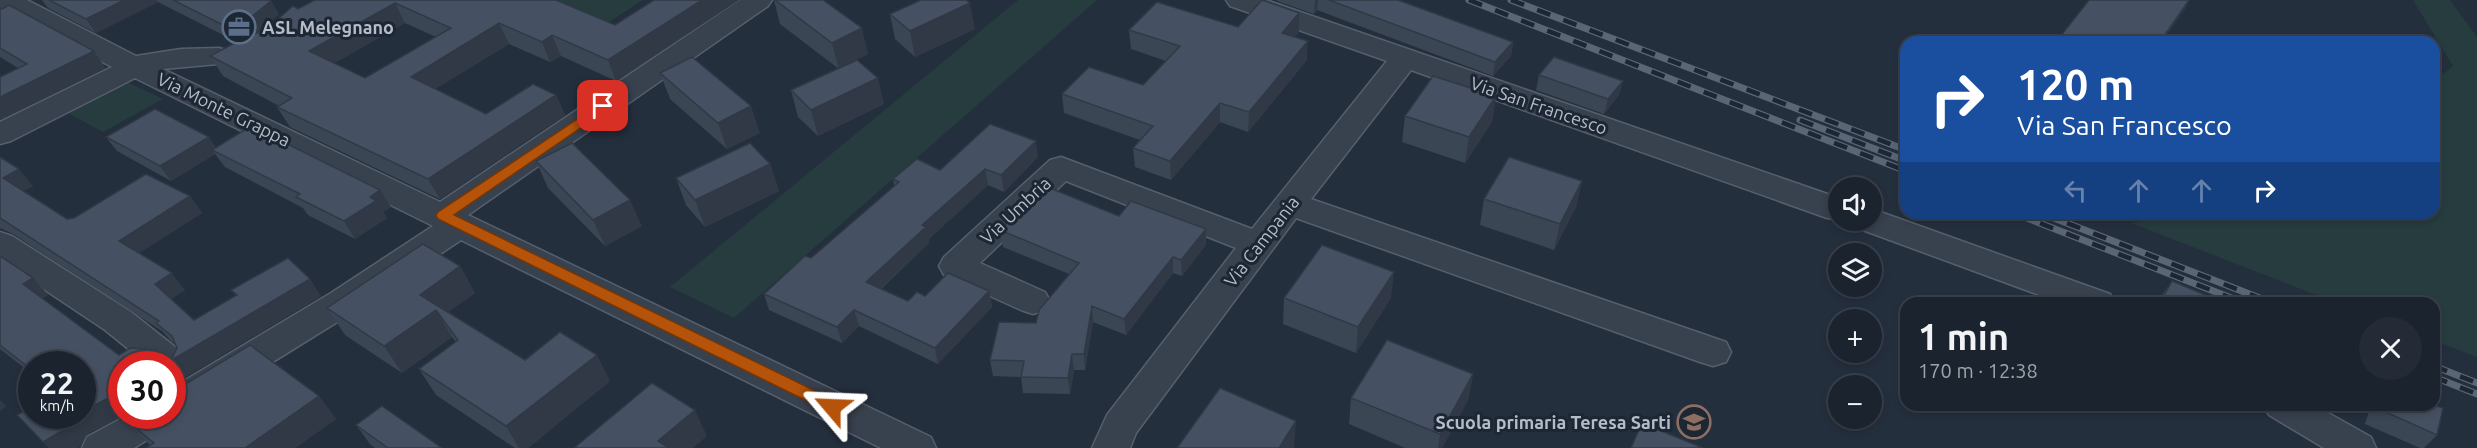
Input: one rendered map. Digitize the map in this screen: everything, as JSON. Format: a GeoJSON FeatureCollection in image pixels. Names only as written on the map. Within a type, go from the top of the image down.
{"type":"FeatureCollection","features":[{"type":"Feature","properties":{"kind":"street","name":"Via Monte Grappa"},"geometry":{"type":"LineString","coordinates":[[6,0],[133,66],[916,448]]}},
{"type":"Feature","properties":{"kind":"street"},"geometry":{"type":"LineString","coordinates":[[186,398],[344,302],[452,220],[758,0]]}},
{"type":"Feature","properties":{"kind":"street","name":"Via San Francesco"},"geometry":{"type":"LineString","coordinates":[[1240,0],[1828,206]]}},
{"type":"Feature","properties":{"kind":"street"},"geometry":{"type":"LineString","coordinates":[[0,134],[133,66],[153,60],[219,57],[248,51],[184,89]]}},
{"type":"Feature","properties":{"kind":"street"},"geometry":{"type":"LineString","coordinates":[[184,89],[200,66],[219,57]]}},
{"type":"Feature","properties":{"kind":"street","name":"Via Campania"},"geometry":{"type":"LineString","coordinates":[[1088,448],[1116,437],[1258,244],[1405,58]]}},
{"type":"Feature","properties":{"kind":"street","name":"Via Umbria"},"geometry":{"type":"LineString","coordinates":[[1033,301],[956,266],[1061,167],[1258,244]]}},
{"type":"Feature","properties":{"kind":"street"},"geometry":{"type":"LineString","coordinates":[[1290,204],[1713,352]]}},
{"type":"Feature","properties":{"kind":"street"},"geometry":{"type":"LineString","coordinates":[[1882,225],[2081,297]]}},
{"type":"Feature","properties":{"kind":"street"},"geometry":{"type":"LineString","coordinates":[[0,244],[118,321],[155,351]]}},
{"type":"Feature","properties":{"kind":"street"},"geometry":{"type":"LineString","coordinates":[[2292,411],[2357,448]]}},
{"type":"Feature","properties":{"kind":"street"},"geometry":{"type":"LineString","coordinates":[[100,448],[134,429]]}},
{"type":"Feature","properties":{"kind":"green space"},"geometry":{"type":"Polygon","coordinates":[[[527,0],[643,0],[598,29],[527,0]]]}},
{"type":"Feature","properties":{"kind":"green space"},"geometry":{"type":"Polygon","coordinates":[[[1018,0],[1097,0],[734,318],[670,287],[1018,0]]]}},
{"type":"Feature","properties":{"kind":"green space"},"geometry":{"type":"Polygon","coordinates":[[[2413,0],[2450,0],[2477,37],[2477,357],[2440,343],[2440,297],[2322,297],[2131,223],[2157,219],[2440,219],[2440,77],[2453,66],[2440,45],[2440,36],[2435,36],[2413,0]]]}},
{"type":"Feature","properties":{"kind":"green space"},"geometry":{"type":"Polygon","coordinates":[[[127,82],[163,99],[103,132],[68,113],[127,82]]]}},
{"type":"Feature","properties":{"kind":"building"},"geometry":{"type":"Polygon","coordinates":[[[49,0],[124,0],[86,19],[49,0]]]}},
{"type":"Feature","properties":{"kind":"building"},"geometry":{"type":"Polygon","coordinates":[[[173,0],[271,1],[246,21],[227,27],[173,0]]]}},
{"type":"Feature","properties":{"kind":"building"},"geometry":{"type":"Polygon","coordinates":[[[315,0],[556,0],[615,25],[654,0],[702,0],[608,60],[552,35],[542,42],[499,23],[411,77],[486,114],[533,84],[556,95],[428,179],[277,107],[292,98],[210,56],[248,36],[265,30],[293,6],[298,9],[315,0]],[[395,3],[309,51],[365,78],[451,28],[395,3]]]}},
{"type":"Feature","properties":{"kind":"building"},"geometry":{"type":"Polygon","coordinates":[[[775,0],[823,0],[862,28],[832,43],[775,0]]]}},
{"type":"Feature","properties":{"kind":"building"},"geometry":{"type":"Polygon","coordinates":[[[921,0],[966,0],[970,3],[910,31],[890,14],[921,0]]]}},
{"type":"Feature","properties":{"kind":"building"},"geometry":{"type":"Polygon","coordinates":[[[1262,0],[1299,13],[1282,33],[1308,41],[1249,112],[1220,103],[1170,161],[1133,148],[1153,126],[1062,94],[1089,67],[1143,85],[1180,46],[1129,30],[1157,2],[1238,27],[1262,0]]]}},
{"type":"Feature","properties":{"kind":"building"},"geometry":{"type":"Polygon","coordinates":[[[1329,0],[1398,0],[1513,42],[1495,62],[1329,0]]]}},
{"type":"Feature","properties":{"kind":"building"},"geometry":{"type":"Polygon","coordinates":[[[2089,0],[2189,0],[2164,36],[2061,36],[2089,0]]]}},
{"type":"Feature","properties":{"kind":"building"},"geometry":{"type":"Polygon","coordinates":[[[9,5],[94,51],[0,97],[0,77],[27,64],[0,48],[0,8],[9,5]]]}},
{"type":"Feature","properties":{"kind":"building"},"geometry":{"type":"Polygon","coordinates":[[[692,57],[751,106],[718,123],[660,73],[692,57]]]}},
{"type":"Feature","properties":{"kind":"building"},"geometry":{"type":"Polygon","coordinates":[[[1554,57],[1623,81],[1608,99],[1539,75],[1554,57]]]}},
{"type":"Feature","properties":{"kind":"building"},"geometry":{"type":"Polygon","coordinates":[[[857,60],[878,78],[811,110],[791,90],[857,60]]]}},
{"type":"Feature","properties":{"kind":"building"},"geometry":{"type":"Polygon","coordinates":[[[1433,76],[1496,96],[1469,137],[1405,116],[1433,76]]]}},
{"type":"Feature","properties":{"kind":"building"},"geometry":{"type":"Polygon","coordinates":[[[155,109],[209,137],[160,166],[106,137],[155,109]]]}},
{"type":"Feature","properties":{"kind":"building"},"geometry":{"type":"Polygon","coordinates":[[[990,124],[1036,141],[1001,175],[985,169],[922,225],[926,227],[866,282],[908,301],[917,292],[925,296],[948,273],[989,291],[935,348],[854,310],[837,327],[764,294],[805,256],[811,258],[899,182],[893,179],[917,159],[940,170],[990,124]]]}},
{"type":"Feature","properties":{"kind":"building"},"geometry":{"type":"Polygon","coordinates":[[[251,126],[380,190],[370,197],[376,201],[344,221],[296,197],[300,194],[212,150],[251,126]]]}},
{"type":"Feature","properties":{"kind":"building"},"geometry":{"type":"Polygon","coordinates":[[[572,143],[630,200],[593,220],[536,161],[572,143]]]}},
{"type":"Feature","properties":{"kind":"building"},"geometry":{"type":"Polygon","coordinates":[[[750,143],[770,164],[695,200],[676,178],[750,143]]]}},
{"type":"Feature","properties":{"kind":"building"},"geometry":{"type":"Polygon","coordinates":[[[0,157],[19,169],[3,178],[67,219],[74,218],[146,174],[190,196],[119,241],[172,273],[155,284],[194,320],[237,295],[231,290],[288,258],[310,279],[186,352],[176,351],[177,348],[172,336],[156,323],[159,321],[0,218],[0,157]]]}},
{"type":"Feature","properties":{"kind":"building"},"geometry":{"type":"Polygon","coordinates":[[[1509,157],[1582,181],[1560,224],[1484,199],[1509,157]]]}},
{"type":"Feature","properties":{"kind":"building"},"geometry":{"type":"Polygon","coordinates":[[[1045,186],[1119,216],[1131,201],[1206,229],[1181,260],[1173,257],[1124,319],[1092,306],[1084,354],[1072,354],[1068,378],[1021,377],[1024,361],[990,360],[999,322],[1036,323],[1039,310],[1079,263],[1000,230],[1045,186]]]}},
{"type":"Feature","properties":{"kind":"building"},"geometry":{"type":"Polygon","coordinates":[[[423,244],[460,266],[420,295],[525,360],[560,332],[597,355],[506,426],[419,369],[458,340],[436,310],[384,346],[327,308],[423,244]]]}},
{"type":"Feature","properties":{"kind":"building"},"geometry":{"type":"Polygon","coordinates":[[[1322,245],[1394,272],[1358,327],[1284,298],[1322,245]]]}},
{"type":"Feature","properties":{"kind":"building"},"geometry":{"type":"Polygon","coordinates":[[[0,256],[33,278],[23,284],[114,351],[108,351],[108,398],[96,404],[96,351],[18,351],[18,359],[0,345],[0,256]]]}},
{"type":"Feature","properties":{"kind":"building"},"geometry":{"type":"Polygon","coordinates":[[[2172,281],[2210,297],[2163,297],[2172,281]]]}},
{"type":"Feature","properties":{"kind":"building"},"geometry":{"type":"Polygon","coordinates":[[[1387,340],[1473,374],[1440,434],[1351,398],[1387,340]]]}},
{"type":"Feature","properties":{"kind":"building"},"geometry":{"type":"Polygon","coordinates":[[[250,345],[319,396],[245,448],[146,448],[154,443],[137,429],[186,429],[186,384],[250,345]]]}},
{"type":"Feature","properties":{"kind":"building"},"geometry":{"type":"Polygon","coordinates":[[[130,348],[156,351],[125,351],[130,348]]]}},
{"type":"Feature","properties":{"kind":"building"},"geometry":{"type":"Polygon","coordinates":[[[652,383],[695,410],[658,441],[669,448],[574,448],[652,383]]]}},
{"type":"Feature","properties":{"kind":"building"},"geometry":{"type":"Polygon","coordinates":[[[1220,388],[1296,421],[1279,448],[1177,448],[1220,388]]]}},
{"type":"Feature","properties":{"kind":"building"},"geometry":{"type":"Polygon","coordinates":[[[382,406],[442,448],[388,448],[356,425],[382,406]]]}},
{"type":"Feature","properties":{"kind":"building"},"geometry":{"type":"Polygon","coordinates":[[[2440,407],[2443,408],[2437,435],[2383,411],[2440,411],[2440,407]]]}},
{"type":"Feature","properties":{"kind":"building"},"geometry":{"type":"Polygon","coordinates":[[[1642,423],[1703,448],[1631,448],[1642,423]]]}},
{"type":"Feature","properties":{"kind":"building"},"geometry":{"type":"Polygon","coordinates":[[[30,429],[65,429],[43,442],[30,429]]]}},
{"type":"Feature","properties":{"kind":"railway"},"geometry":{"type":"LineString","coordinates":[[1469,0],[1900,169]]}},
{"type":"Feature","properties":{"kind":"railway"},"geometry":{"type":"LineString","coordinates":[[1511,0],[1900,148]]}},
{"type":"Feature","properties":{"kind":"railway"},"geometry":{"type":"LineString","coordinates":[[1800,120],[1900,159]]}},
{"type":"Feature","properties":{"kind":"railway"},"geometry":{"type":"LineString","coordinates":[[2029,219],[2229,297]]}},
{"type":"Feature","properties":{"kind":"railway"},"geometry":{"type":"LineString","coordinates":[[2056,219],[2257,297]]}},
{"type":"Feature","properties":{"kind":"railway"},"geometry":{"type":"LineString","coordinates":[[2440,368],[2477,383]]}},
{"type":"Feature","properties":{"kind":"railway"},"geometry":{"type":"LineString","coordinates":[[2440,379],[2477,394]]}},
{"type":"Feature","properties":{"kind":"place","name":"ASL Melegnano"},"geometry":{"type":"Point","coordinates":[239,27]}},
{"type":"Feature","properties":{"kind":"place","name":"Scuola primaria Teresa Sarti"},"geometry":{"type":"Point","coordinates":[1694,422]}},
{"type":"Feature","properties":{"kind":"route"},"geometry":{"type":"LineString","coordinates":[[603,106],[443,216],[832,407]]}}]}
